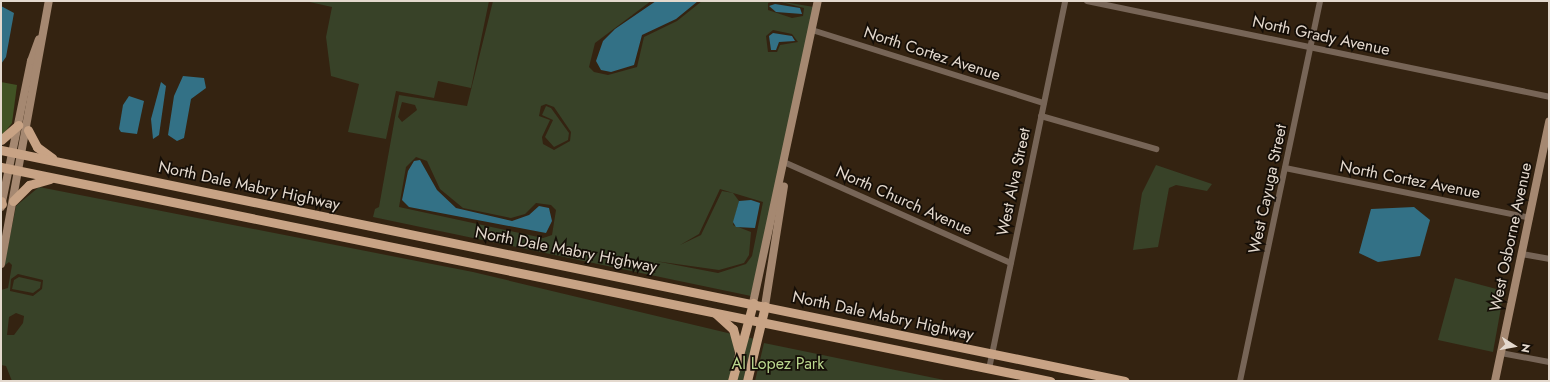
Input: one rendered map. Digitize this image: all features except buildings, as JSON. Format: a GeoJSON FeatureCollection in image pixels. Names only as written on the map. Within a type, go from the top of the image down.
{"type":"FeatureCollection","features":[{"type":"Feature","properties":{"kind":"main road"},"geometry":{"type":"LineString","coordinates":[[1,140],[18,125]]}},
{"type":"Feature","properties":{"kind":"main road"},"geometry":{"type":"LineString","coordinates":[[28,130],[37,147],[56,161]]}},
{"type":"Feature","properties":{"kind":"main road","name":"North Dale Mabry Highway"},"geometry":{"type":"LineString","coordinates":[[1,150],[386,230],[754,303],[1125,381]]}},
{"type":"Feature","properties":{"kind":"main road","name":"North Dale Mabry Highway"},"geometry":{"type":"LineString","coordinates":[[5,168],[762,321],[1050,381]]}},
{"type":"Feature","properties":{"kind":"main road"},"geometry":{"type":"LineString","coordinates":[[13,200],[29,185],[53,178]]}},
{"type":"Feature","properties":{"kind":"main road"},"geometry":{"type":"LineString","coordinates":[[383,244],[386,230]]}},
{"type":"Feature","properties":{"kind":"main road"},"geometry":{"type":"LineString","coordinates":[[732,381],[754,303]]}},
{"type":"Feature","properties":{"kind":"main road"},"geometry":{"type":"LineString","coordinates":[[747,381],[766,306]]}},
{"type":"Feature","properties":{"kind":"main road"},"geometry":{"type":"LineString","coordinates":[[712,311],[734,329],[739,356]]}},
{"type":"Feature","properties":{"kind":"street"},"geometry":{"type":"LineString","coordinates":[[2,259],[28,130],[43,29],[49,1]]}},
{"type":"Feature","properties":{"kind":"street"},"geometry":{"type":"LineString","coordinates":[[754,303],[786,163],[818,1]]}},
{"type":"Feature","properties":{"kind":"street","name":"West Alva Street"},"geometry":{"type":"LineString","coordinates":[[989,369],[1065,1]]}},
{"type":"Feature","properties":{"kind":"street","name":"North Grady Avenue"},"geometry":{"type":"LineString","coordinates":[[1088,1],[1549,97]]}},
{"type":"Feature","properties":{"kind":"street","name":"West Cayuga Street"},"geometry":{"type":"LineString","coordinates":[[1240,381],[1320,1]]}},
{"type":"Feature","properties":{"kind":"street"},"geometry":{"type":"LineString","coordinates":[[1,204],[5,168],[12,152],[31,61],[43,29]]}},
{"type":"Feature","properties":{"kind":"street","name":"North Cortez Avenue"},"geometry":{"type":"LineString","coordinates":[[812,30],[1044,103]]}},
{"type":"Feature","properties":{"kind":"street"},"geometry":{"type":"LineString","coordinates":[[1041,116],[1156,149]]}},
{"type":"Feature","properties":{"kind":"street","name":"West Osborne Avenue"},"geometry":{"type":"LineString","coordinates":[[1496,381],[1549,122]]}},
{"type":"Feature","properties":{"kind":"street"},"geometry":{"type":"LineString","coordinates":[[766,306],[786,163]]}},
{"type":"Feature","properties":{"kind":"street","name":"North Church Avenue"},"geometry":{"type":"LineString","coordinates":[[786,163],[1011,263]]}},
{"type":"Feature","properties":{"kind":"street","name":"North Cortez Avenue"},"geometry":{"type":"LineString","coordinates":[[1285,168],[1530,218]]}},
{"type":"Feature","properties":{"kind":"street"},"geometry":{"type":"LineString","coordinates":[[1522,254],[1549,259]]}},
{"type":"Feature","properties":{"kind":"street"},"geometry":{"type":"LineString","coordinates":[[1501,353],[1549,362]]}},
{"type":"Feature","properties":{"kind":"green space"},"geometry":{"type":"Polygon","coordinates":[[[305,1],[489,1],[471,88],[438,81],[434,98],[396,91],[386,139],[348,132],[359,84],[331,76],[326,37],[332,7],[305,1]]]}},
{"type":"Feature","properties":{"kind":"green space"},"geometry":{"type":"Polygon","coordinates":[[[493,1],[651,1],[595,43],[589,67],[594,72],[608,75],[637,67],[644,37],[677,21],[702,1],[774,1],[768,3],[768,10],[792,18],[803,16],[804,8],[778,1],[814,7],[751,296],[373,217],[375,209],[379,207],[399,95],[467,106],[493,1]],[[773,30],[766,36],[768,52],[777,52],[780,45],[798,42],[792,34],[773,30]],[[402,102],[398,117],[402,122],[417,110],[415,105],[402,102]],[[546,104],[541,106],[539,116],[550,120],[542,137],[543,144],[554,150],[570,141],[571,132],[554,107],[546,104]],[[416,157],[406,167],[399,207],[543,238],[552,235],[556,210],[551,205],[536,203],[525,214],[511,218],[463,208],[440,189],[427,161],[416,157]],[[720,189],[699,234],[680,245],[701,235],[722,191],[733,193],[739,201],[733,225],[751,232],[749,255],[744,263],[719,270],[655,261],[718,273],[746,264],[752,256],[763,202],[720,189]]]}},
{"type":"Feature","properties":{"kind":"green space"},"geometry":{"type":"Polygon","coordinates":[[[1,82],[17,85],[12,123],[1,137],[1,82]]]}},
{"type":"Feature","properties":{"kind":"green space"},"geometry":{"type":"Polygon","coordinates":[[[546,106],[551,108],[569,133],[568,140],[554,147],[545,137],[553,120],[542,115],[546,106]]]}},
{"type":"Feature","properties":{"kind":"green space"},"geometry":{"type":"Polygon","coordinates":[[[1156,165],[1212,184],[1207,191],[1176,185],[1169,188],[1158,247],[1133,250],[1142,193],[1156,165]]]}},
{"type":"Feature","properties":{"kind":"green space"},"geometry":{"type":"Polygon","coordinates":[[[39,187],[473,272],[732,334],[735,355],[729,381],[12,381],[6,366],[1,365],[1,290],[8,288],[12,265],[9,262],[4,266],[16,206],[39,187]],[[18,274],[11,279],[10,291],[33,296],[42,289],[43,280],[18,274]],[[16,313],[9,317],[7,335],[14,335],[23,323],[24,316],[16,313]]]}},
{"type":"Feature","properties":{"kind":"green space"},"geometry":{"type":"Polygon","coordinates":[[[19,277],[41,282],[40,288],[33,293],[12,289],[14,280],[19,277]]]}},
{"type":"Feature","properties":{"kind":"green space"},"geometry":{"type":"Polygon","coordinates":[[[1455,278],[1504,291],[1493,352],[1438,340],[1455,278]]]}},
{"type":"Feature","properties":{"kind":"green space"},"geometry":{"type":"Polygon","coordinates":[[[748,337],[754,339],[743,381],[736,381],[748,337]]]}},
{"type":"Feature","properties":{"kind":"green space","name":"Al Lopez Park"},"geometry":{"type":"Polygon","coordinates":[[[764,343],[949,381],[755,381],[764,343]]]}},
{"type":"Feature","properties":{"kind":"water"},"geometry":{"type":"Polygon","coordinates":[[[656,1],[698,1],[676,19],[642,35],[634,65],[611,72],[601,70],[596,61],[603,41],[615,29],[656,1]]]}},
{"type":"Feature","properties":{"kind":"water"},"geometry":{"type":"Polygon","coordinates":[[[775,4],[800,8],[802,14],[776,12],[769,6],[775,4]]]}},
{"type":"Feature","properties":{"kind":"water"},"geometry":{"type":"Polygon","coordinates":[[[1,6],[14,13],[6,57],[1,64],[1,6]]]}},
{"type":"Feature","properties":{"kind":"water"},"geometry":{"type":"Polygon","coordinates":[[[773,33],[792,36],[795,41],[779,42],[776,50],[771,50],[769,36],[773,33]]]}},
{"type":"Feature","properties":{"kind":"water"},"geometry":{"type":"Polygon","coordinates":[[[183,76],[204,78],[206,88],[191,99],[184,138],[177,141],[168,135],[174,96],[183,76]]]}},
{"type":"Feature","properties":{"kind":"water"},"geometry":{"type":"Polygon","coordinates":[[[161,82],[166,86],[159,135],[153,139],[151,119],[161,82]]]}},
{"type":"Feature","properties":{"kind":"water"},"geometry":{"type":"Polygon","coordinates":[[[129,96],[144,101],[137,134],[121,132],[119,129],[123,105],[129,96]]]}},
{"type":"Feature","properties":{"kind":"water"},"geometry":{"type":"Polygon","coordinates":[[[420,160],[437,190],[456,208],[512,221],[529,215],[539,206],[549,208],[552,221],[546,233],[409,207],[402,200],[408,171],[414,161],[420,160]]]}},
{"type":"Feature","properties":{"kind":"water"},"geometry":{"type":"Polygon","coordinates":[[[751,200],[760,203],[755,228],[736,227],[733,222],[739,201],[751,200]]]}},
{"type":"Feature","properties":{"kind":"water"},"geometry":{"type":"Polygon","coordinates":[[[1414,207],[1430,220],[1420,256],[1378,262],[1359,253],[1371,209],[1414,207]]]}}]}
